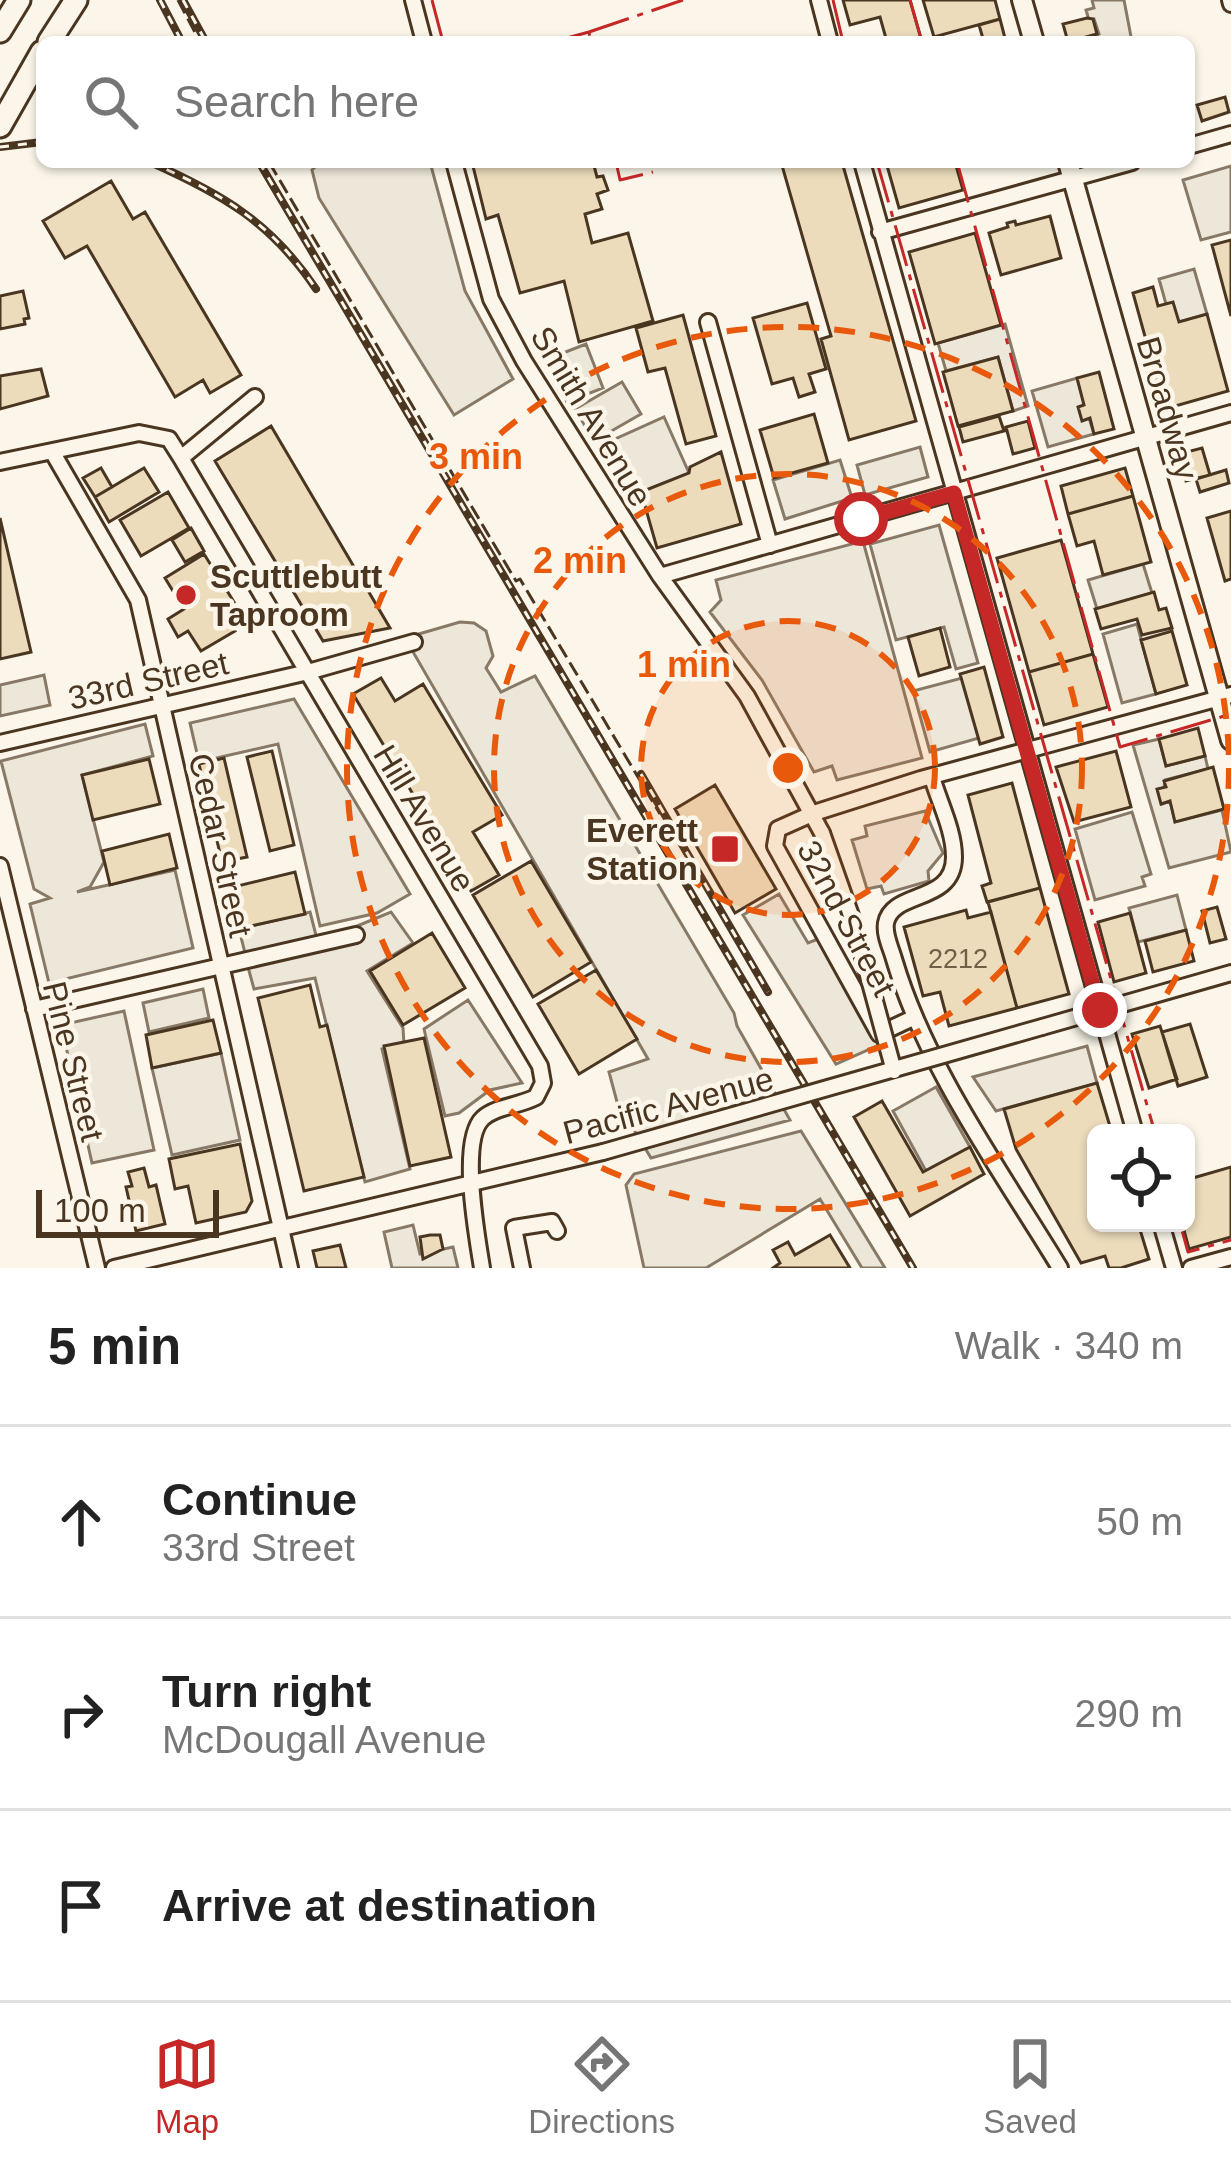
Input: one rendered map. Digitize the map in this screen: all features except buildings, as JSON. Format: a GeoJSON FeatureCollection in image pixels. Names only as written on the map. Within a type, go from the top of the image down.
{"type":"FeatureCollection","features":[{"type":"Feature","properties":{"kind":"highway"},"geometry":{"type":"LineString","coordinates":[[0,31],[19,0]]}},
{"type":"Feature","properties":{"kind":"highway"},"geometry":{"type":"LineString","coordinates":[[53,36],[76,0]]}},
{"type":"Feature","properties":{"kind":"highway"},"geometry":{"type":"LineString","coordinates":[[0,126],[36,63]]}},
{"type":"Feature","properties":{"kind":"main road"},"geometry":{"type":"LineString","coordinates":[[1022,0],[1032,36]]}},
{"type":"Feature","properties":{"kind":"main road","name":"Broadway"},"geometry":{"type":"LineString","coordinates":[[1070,170],[1144,437],[1225,697],[1231,740]]}},
{"type":"Feature","properties":{"kind":"street"},"geometry":{"type":"LineString","coordinates":[[413,0],[422,36]]}},
{"type":"Feature","properties":{"kind":"street"},"geometry":{"type":"LineString","coordinates":[[819,0],[828,36]]}},
{"type":"Feature","properties":{"kind":"street"},"geometry":{"type":"LineString","coordinates":[[1195,144],[1231,134]]}},
{"type":"Feature","properties":{"kind":"street","name":"Smith Avenue"},"geometry":{"type":"LineString","coordinates":[[456,168],[491,299],[524,361],[660,576],[747,696],[814,813],[854,924],[894,1072]]}},
{"type":"Feature","properties":{"kind":"street"},"geometry":{"type":"LineString","coordinates":[[864,168],[1132,1124]]}},
{"type":"Feature","properties":{"kind":"street"},"geometry":{"type":"LineString","coordinates":[[880,232],[1070,170]]}},
{"type":"Feature","properties":{"kind":"street"},"geometry":{"type":"LineString","coordinates":[[708,322],[770,545]]}},
{"type":"Feature","properties":{"kind":"street"},"geometry":{"type":"LineString","coordinates":[[0,462],[139,433],[169,439],[182,458],[255,398]]}},
{"type":"Feature","properties":{"kind":"street"},"geometry":{"type":"LineString","coordinates":[[660,576],[1231,413]]}},
{"type":"Feature","properties":{"kind":"street","name":"Cedar Street"},"geometry":{"type":"LineString","coordinates":[[53,453],[138,600],[290,1268]]}},
{"type":"Feature","properties":{"kind":"street","name":"Hill Avenue"},"geometry":{"type":"LineString","coordinates":[[182,458],[540,1066],[543,1083],[536,1097],[492,1111],[478,1122],[472,1138],[472,1184]]}},
{"type":"Feature","properties":{"kind":"street","name":"33rd Street"},"geometry":{"type":"LineString","coordinates":[[0,743],[308,672],[415,642]]}},
{"type":"Feature","properties":{"kind":"street","name":"32nd Street"},"geometry":{"type":"LineString","coordinates":[[914,1018],[879,1034],[775,846],[778,829],[814,813],[932,777],[1225,697]]}},
{"type":"Feature","properties":{"kind":"street"},"geometry":{"type":"LineString","coordinates":[[932,777],[951,839],[951,873],[930,893],[896,907],[886,922],[886,934],[928,1048],[1060,1268]]}},
{"type":"Feature","properties":{"kind":"street","name":"Pine Street"},"geometry":{"type":"LineString","coordinates":[[0,866],[97,1268]]}},
{"type":"Feature","properties":{"kind":"street"},"geometry":{"type":"LineString","coordinates":[[34,1010],[356,935]]}},
{"type":"Feature","properties":{"kind":"street","name":"Pacific Avenue"},"geometry":{"type":"LineString","coordinates":[[114,1268],[602,1152],[1231,973]]}},
{"type":"Feature","properties":{"kind":"street"},"geometry":{"type":"LineString","coordinates":[[472,1184],[482,1268]]}},
{"type":"Feature","properties":{"kind":"street"},"geometry":{"type":"LineString","coordinates":[[522,1268],[514,1228],[552,1222],[557,1231]]}},
{"type":"Feature","properties":{"kind":"street"},"geometry":{"type":"LineString","coordinates":[[1164,1232],[1174,1268]]}},
{"type":"Feature","properties":{"kind":"street"},"geometry":{"type":"LineString","coordinates":[[1191,1268],[1231,1257]]}},
{"type":"Feature","properties":{"kind":"shaded area"},"geometry":{"type":"Polygon","coordinates":[[[1092,0],[1124,0],[1131,36],[1095,36],[1099,34],[1094,19],[1089,20],[1086,10],[1094,8],[1092,0]]]}},
{"type":"Feature","properties":{"kind":"shaded area"},"geometry":{"type":"Polygon","coordinates":[[[1231,166],[1231,232],[1201,240],[1183,180],[1231,166]]]}},
{"type":"Feature","properties":{"kind":"shaded area"},"geometry":{"type":"Polygon","coordinates":[[[432,168],[465,291],[513,379],[454,415],[319,198],[312,170],[432,168]]]}},
{"type":"Feature","properties":{"kind":"shaded area"},"geometry":{"type":"Polygon","coordinates":[[[1194,269],[1207,314],[1179,322],[1166,304],[1159,279],[1194,269]]]}},
{"type":"Feature","properties":{"kind":"shaded area"},"geometry":{"type":"Polygon","coordinates":[[[1005,324],[1028,406],[1013,411],[998,357],[946,371],[938,343],[1005,324]]]}},
{"type":"Feature","properties":{"kind":"shaded area"},"geometry":{"type":"Polygon","coordinates":[[[586,344],[603,388],[567,402],[550,358],[586,344]]]}},
{"type":"Feature","properties":{"kind":"shaded area"},"geometry":{"type":"Polygon","coordinates":[[[1077,378],[1094,434],[1048,447],[1032,391],[1077,378]]]}},
{"type":"Feature","properties":{"kind":"shaded area"},"geometry":{"type":"Polygon","coordinates":[[[622,382],[641,414],[594,441],[575,409],[622,382]]]}},
{"type":"Feature","properties":{"kind":"shaded area"},"geometry":{"type":"Polygon","coordinates":[[[664,417],[689,473],[628,500],[604,444],[664,417]]]}},
{"type":"Feature","properties":{"kind":"shaded area"},"geometry":{"type":"Polygon","coordinates":[[[920,447],[928,477],[865,495],[857,465],[920,447]]]}},
{"type":"Feature","properties":{"kind":"shaded area"},"geometry":{"type":"Polygon","coordinates":[[[840,460],[852,498],[785,519],[773,480],[840,460]]]}},
{"type":"Feature","properties":{"kind":"shaded area"},"geometry":{"type":"Polygon","coordinates":[[[939,525],[978,663],[956,669],[944,627],[896,640],[870,544],[939,525]]]}},
{"type":"Feature","properties":{"kind":"shaded area"},"geometry":{"type":"Polygon","coordinates":[[[863,541],[922,758],[837,780],[832,766],[814,772],[762,680],[710,612],[721,600],[716,580],[863,541]]]}},
{"type":"Feature","properties":{"kind":"shaded area"},"geometry":{"type":"Polygon","coordinates":[[[1143,564],[1152,593],[1097,609],[1088,580],[1143,564]]]}},
{"type":"Feature","properties":{"kind":"shaded area","name":"Everett Station"},"geometry":{"type":"Polygon","coordinates":[[[460,622],[474,623],[486,631],[493,656],[486,668],[501,692],[535,676],[734,1013],[790,1120],[651,1158],[617,1102],[609,1072],[648,1059],[405,638],[460,622]]]}},
{"type":"Feature","properties":{"kind":"shaded area"},"geometry":{"type":"Polygon","coordinates":[[[1137,624],[1156,694],[1122,703],[1103,634],[1137,624]]]}},
{"type":"Feature","properties":{"kind":"shaded area"},"geometry":{"type":"Polygon","coordinates":[[[44,675],[50,705],[0,716],[0,685],[44,675]]]}},
{"type":"Feature","properties":{"kind":"shaded area"},"geometry":{"type":"Polygon","coordinates":[[[962,678],[979,738],[930,752],[913,691],[962,678]]]}},
{"type":"Feature","properties":{"kind":"shaded area"},"geometry":{"type":"Polygon","coordinates":[[[294,699],[410,894],[377,913],[320,926],[278,744],[199,762],[190,723],[294,699]]]}},
{"type":"Feature","properties":{"kind":"shaded area"},"geometry":{"type":"Polygon","coordinates":[[[145,724],[153,756],[82,775],[104,862],[90,887],[77,892],[175,870],[193,948],[49,983],[30,904],[50,898],[34,889],[1,761],[145,724]]]}},
{"type":"Feature","properties":{"kind":"shaded area"},"geometry":{"type":"Polygon","coordinates":[[[1159,739],[1166,766],[1205,756],[1208,769],[1165,780],[1162,804],[1170,801],[1175,822],[1222,810],[1231,852],[1169,868],[1133,745],[1159,739]]]}},
{"type":"Feature","properties":{"kind":"shaded area"},"geometry":{"type":"Polygon","coordinates":[[[925,811],[943,853],[928,871],[929,881],[884,894],[881,886],[867,889],[852,840],[867,836],[865,826],[925,811]]]}},
{"type":"Feature","properties":{"kind":"shaded area"},"geometry":{"type":"Polygon","coordinates":[[[1132,812],[1151,874],[1142,877],[1145,886],[1095,900],[1075,829],[1132,812]]]}},
{"type":"Feature","properties":{"kind":"shaded area"},"geometry":{"type":"Polygon","coordinates":[[[779,894],[808,943],[823,941],[881,1044],[836,1064],[743,915],[779,894]]]}},
{"type":"Feature","properties":{"kind":"shaded area"},"geometry":{"type":"Polygon","coordinates":[[[1177,895],[1186,930],[1138,942],[1129,908],[1177,895]]]}},
{"type":"Feature","properties":{"kind":"shaded area"},"geometry":{"type":"Polygon","coordinates":[[[310,912],[317,939],[246,957],[239,929],[310,912]]]}},
{"type":"Feature","properties":{"kind":"shaded area"},"geometry":{"type":"Polygon","coordinates":[[[391,912],[413,943],[367,971],[403,1028],[404,1044],[382,1049],[410,1169],[365,1182],[315,978],[254,989],[248,967],[359,941],[357,926],[391,912]]]}},
{"type":"Feature","properties":{"kind":"shaded area"},"geometry":{"type":"Polygon","coordinates":[[[203,989],[209,1018],[149,1032],[143,1003],[203,989]]]}},
{"type":"Feature","properties":{"kind":"shaded area"},"geometry":{"type":"Polygon","coordinates":[[[468,1000],[522,1083],[490,1090],[459,1113],[445,1116],[424,1029],[468,1000]]]}},
{"type":"Feature","properties":{"kind":"shaded area"},"geometry":{"type":"Polygon","coordinates":[[[124,1011],[154,1150],[92,1163],[63,1033],[70,1023],[124,1011]]]}},
{"type":"Feature","properties":{"kind":"shaded area"},"geometry":{"type":"Polygon","coordinates":[[[1087,1046],[1097,1083],[996,1111],[973,1077],[1087,1046]]]}},
{"type":"Feature","properties":{"kind":"shaded area"},"geometry":{"type":"Polygon","coordinates":[[[221,1053],[240,1140],[172,1155],[152,1068],[221,1053]]]}},
{"type":"Feature","properties":{"kind":"shaded area"},"geometry":{"type":"Polygon","coordinates":[[[936,1087],[970,1147],[926,1171],[893,1111],[936,1087]]]}},
{"type":"Feature","properties":{"kind":"shaded area"},"geometry":{"type":"Polygon","coordinates":[[[801,1131],[885,1268],[862,1268],[820,1199],[706,1268],[644,1268],[626,1185],[634,1174],[801,1131]]]}},
{"type":"Feature","properties":{"kind":"shaded area"},"geometry":{"type":"Polygon","coordinates":[[[413,1225],[420,1254],[453,1247],[458,1268],[392,1268],[384,1232],[413,1225]]]}},
{"type":"Feature","properties":{"kind":"railway"},"geometry":{"type":"LineString","coordinates":[[160,0],[179,36]]}},
{"type":"Feature","properties":{"kind":"railway"},"geometry":{"type":"LineString","coordinates":[[183,0],[203,36]]}},
{"type":"Feature","properties":{"kind":"railway"},"geometry":{"type":"LineString","coordinates":[[0,147],[36,143]]}},
{"type":"Feature","properties":{"kind":"railway"},"geometry":{"type":"LineString","coordinates":[[162,168],[243,212],[281,245],[316,289]]}},
{"type":"Feature","properties":{"kind":"railway"},"geometry":{"type":"LineString","coordinates":[[263,168],[913,1268]]}},
{"type":"Feature","properties":{"kind":"railway"},"geometry":{"type":"LineString","coordinates":[[641,774],[768,992]]}},
{"type":"Feature","properties":{"kind":"fence"},"geometry":{"type":"LineString","coordinates":[[178,0],[197,36]]}},
{"type":"Feature","properties":{"kind":"fence"},"geometry":{"type":"LineString","coordinates":[[273,168],[489,536],[516,581],[520,579],[660,814]]}},
{"type":"Feature","properties":{"kind":"power"},"geometry":{"type":"LineString","coordinates":[[432,0],[441,36]]}},
{"type":"Feature","properties":{"kind":"power"},"geometry":{"type":"LineString","coordinates":[[589,32],[683,0]]}},
{"type":"Feature","properties":{"kind":"power"},"geometry":{"type":"LineString","coordinates":[[833,0],[842,36]]}},
{"type":"Feature","properties":{"kind":"power"},"geometry":{"type":"LineString","coordinates":[[910,0],[920,36]]}},
{"type":"Feature","properties":{"kind":"power"},"geometry":{"type":"LineString","coordinates":[[574,36],[589,32],[590,36]]}},
{"type":"Feature","properties":{"kind":"power"},"geometry":{"type":"LineString","coordinates":[[617,168],[620,180],[653,172]]}},
{"type":"Feature","properties":{"kind":"power"},"geometry":{"type":"LineString","coordinates":[[879,168],[1152,1124]]}},
{"type":"Feature","properties":{"kind":"power"},"geometry":{"type":"LineString","coordinates":[[959,168],[1120,747],[1231,714]]}},
{"type":"Feature","properties":{"kind":"power"},"geometry":{"type":"LineString","coordinates":[[1182,1232],[1188,1252],[1231,1240]]}},
{"type":"Feature","properties":{"kind":"place","name":"Scuttlebutt Taproom"},"geometry":{"type":"Point","coordinates":[186,595]}},
{"type":"Feature","properties":{"kind":"place","name":"Everett Station"},"geometry":{"type":"Point","coordinates":[725,849]}},
{"type":"Feature","properties":{"kind":"route"},"geometry":{"type":"LineString","coordinates":[[861,519],[954,493],[1100,1010]]}}]}
